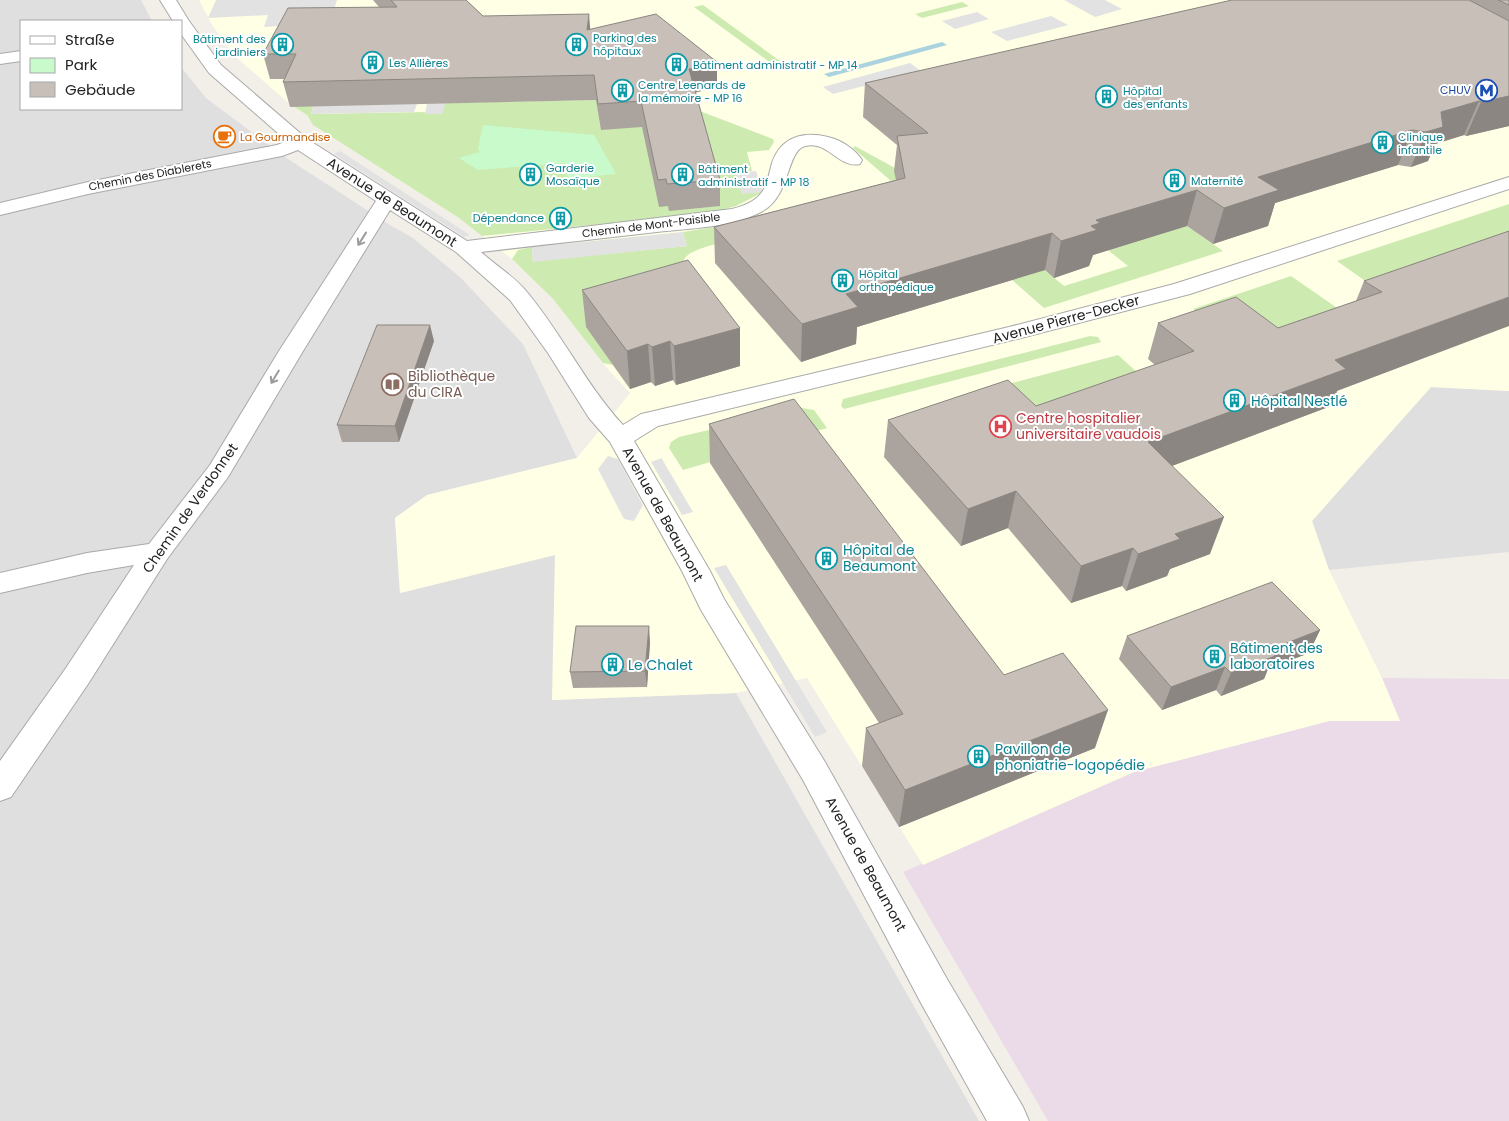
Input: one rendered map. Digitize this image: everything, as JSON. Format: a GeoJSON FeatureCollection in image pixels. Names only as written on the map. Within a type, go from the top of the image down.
{"type":"FeatureCollection","features":[{"type":"Feature","properties":{"kind":"street","name":"Avenue de Beaumont"},"geometry":{"type":"LineString","coordinates":[[168,0],[178,20]]}},
{"type":"Feature","properties":{"kind":"street","name":"Avenue de Beaumont"},"geometry":{"type":"LineString","coordinates":[[182,27],[215,69],[300,142],[463,248],[518,295],[560,352],[598,413],[620,438],[696,571],[711,603],[814,771],[934,991],[1010,1121]]}},
{"type":"Feature","properties":{"kind":"street"},"geometry":{"type":"LineString","coordinates":[[0,59],[20,56]]}},
{"type":"Feature","properties":{"kind":"street","name":"Chemin de Mont-Paisible"},"geometry":{"type":"LineString","coordinates":[[463,248],[706,220],[736,214],[759,206],[767,199],[772,192],[789,148],[795,142],[812,140],[835,145],[853,160]]}},
{"type":"Feature","properties":{"kind":"street","name":"Chemin des Diablerets"},"geometry":{"type":"LineString","coordinates":[[0,209],[88,188],[282,150],[300,142]]}},
{"type":"Feature","properties":{"kind":"street","name":"Avenue Pierre-Decker"},"geometry":{"type":"LineString","coordinates":[[620,438],[650,420],[1013,333],[1182,289],[1509,183]]}},
{"type":"Feature","properties":{"kind":"street","name":"Chemin de Verdonnet"},"geometry":{"type":"LineString","coordinates":[[0,787],[77,676],[157,552],[219,471],[291,351],[388,198]]}},
{"type":"Feature","properties":{"kind":"street"},"geometry":{"type":"LineString","coordinates":[[0,583],[87,563],[157,552]]}},
{"type":"Feature","properties":{"kind":"shaded area"},"geometry":{"type":"Polygon","coordinates":[[[0,0],[141,0],[151,20],[20,20],[20,110],[182,110],[182,68],[206,98],[288,159],[413,238],[461,278],[523,344],[577,458],[427,495],[395,518],[400,593],[555,555],[553,700],[736,693],[979,1121],[0,1121],[0,0]]]}},
{"type":"Feature","properties":{"kind":"shaded area","name":"Centre hospitalier universitaire vaudois"},"geometry":{"type":"Polygon","coordinates":[[[199,0],[1509,0],[1509,391],[1431,387],[1312,521],[1329,570],[1382,678],[1400,721],[1329,721],[1134,772],[923,865],[807,678],[736,693],[552,700],[555,555],[400,593],[395,518],[427,495],[577,458],[630,393],[608,369],[553,299],[512,259],[459,218],[313,125],[307,115],[291,105],[237,58],[212,25],[199,0]]]}},
{"type":"Feature","properties":{"kind":"shaded area"},"geometry":{"type":"Polygon","coordinates":[[[216,0],[337,0],[330,23],[264,27],[268,15],[208,18],[216,0]]]}},
{"type":"Feature","properties":{"kind":"shaded area"},"geometry":{"type":"Polygon","coordinates":[[[1064,0],[1105,0],[1122,9],[1095,17],[1064,0]]]}},
{"type":"Feature","properties":{"kind":"shaded area"},"geometry":{"type":"Polygon","coordinates":[[[977,12],[989,19],[955,29],[942,21],[977,12]]]}},
{"type":"Feature","properties":{"kind":"shaded area"},"geometry":{"type":"Polygon","coordinates":[[[1051,16],[1068,25],[1007,41],[991,32],[1051,16]]]}},
{"type":"Feature","properties":{"kind":"shaded area"},"geometry":{"type":"Polygon","coordinates":[[[910,63],[921,71],[833,94],[823,87],[910,63]]]}},
{"type":"Feature","properties":{"kind":"shaded area"},"geometry":{"type":"Polygon","coordinates":[[[452,82],[442,114],[425,114],[427,104],[417,104],[414,112],[311,114],[313,108],[311,105],[452,82]]]}},
{"type":"Feature","properties":{"kind":"shaded area"},"geometry":{"type":"Polygon","coordinates":[[[340,151],[470,235],[464,237],[334,154],[340,151]]]}},
{"type":"Feature","properties":{"kind":"shaded area"},"geometry":{"type":"Polygon","coordinates":[[[756,171],[763,192],[742,194],[735,173],[756,171]]]}},
{"type":"Feature","properties":{"kind":"shaded area"},"geometry":{"type":"Polygon","coordinates":[[[683,232],[687,246],[533,262],[532,247],[683,232]]]}},
{"type":"Feature","properties":{"kind":"shaded area"},"geometry":{"type":"Polygon","coordinates":[[[1431,387],[1509,391],[1509,552],[1329,570],[1312,521],[1431,387]]]}},
{"type":"Feature","properties":{"kind":"shaded area"},"geometry":{"type":"Polygon","coordinates":[[[608,456],[618,459],[643,505],[634,521],[624,519],[598,469],[608,456]]]}},
{"type":"Feature","properties":{"kind":"shaded area"},"geometry":{"type":"Polygon","coordinates":[[[662,458],[693,512],[682,515],[651,462],[662,458]]]}},
{"type":"Feature","properties":{"kind":"shaded area"},"geometry":{"type":"Polygon","coordinates":[[[726,565],[827,732],[815,737],[714,568],[726,565]]]}},
{"type":"Feature","properties":{"kind":"shaded area"},"geometry":{"type":"Polygon","coordinates":[[[1382,678],[1509,679],[1509,1121],[1048,1121],[903,872],[1134,772],[1329,721],[1400,721],[1382,678]]]}},
{"type":"Feature","properties":{"kind":"green space"},"geometry":{"type":"Polygon","coordinates":[[[962,2],[969,6],[922,18],[915,14],[962,2]]]}},
{"type":"Feature","properties":{"kind":"green space"},"geometry":{"type":"Polygon","coordinates":[[[703,5],[791,69],[782,71],[694,7],[703,5]]]}},
{"type":"Feature","properties":{"kind":"green space"},"geometry":{"type":"Polygon","coordinates":[[[596,100],[684,105],[773,139],[774,142],[769,150],[747,152],[752,171],[736,172],[742,193],[763,192],[736,206],[710,213],[482,236],[459,218],[313,125],[307,115],[291,105],[311,105],[313,108],[311,114],[425,112],[425,114],[446,103],[596,100]]]}},
{"type":"Feature","properties":{"kind":"green space"},"geometry":{"type":"Polygon","coordinates":[[[483,125],[594,135],[616,174],[568,179],[565,163],[478,170],[459,158],[480,152],[478,149],[483,125]]]}},
{"type":"Feature","properties":{"kind":"green space"},"geometry":{"type":"Polygon","coordinates":[[[855,146],[909,177],[891,181],[853,148],[855,146]]]}},
{"type":"Feature","properties":{"kind":"green space"},"geometry":{"type":"Polygon","coordinates":[[[1509,204],[1509,255],[1388,297],[1337,261],[1509,204]]]}},
{"type":"Feature","properties":{"kind":"green space"},"geometry":{"type":"Polygon","coordinates":[[[726,225],[736,239],[699,249],[692,252],[684,260],[684,268],[695,270],[709,287],[591,321],[613,365],[603,363],[553,299],[512,259],[518,250],[532,247],[533,261],[687,246],[683,232],[726,225]]]}},
{"type":"Feature","properties":{"kind":"green space"},"geometry":{"type":"Polygon","coordinates":[[[1187,226],[1223,251],[1044,308],[1012,280],[1045,270],[1064,286],[1128,266],[1108,250],[1187,226]]]}},
{"type":"Feature","properties":{"kind":"green space"},"geometry":{"type":"Polygon","coordinates":[[[1291,276],[1366,328],[1265,365],[1193,309],[1291,276]]]}},
{"type":"Feature","properties":{"kind":"green space"},"geometry":{"type":"Polygon","coordinates":[[[1090,336],[1098,337],[1101,342],[844,409],[841,406],[843,399],[1090,336]]]}},
{"type":"Feature","properties":{"kind":"green space"},"geometry":{"type":"Polygon","coordinates":[[[1118,355],[1138,373],[1028,443],[982,391],[1118,355]]]}},
{"type":"Feature","properties":{"kind":"green space"},"geometry":{"type":"Polygon","coordinates":[[[802,408],[814,410],[827,428],[683,470],[669,448],[671,442],[679,437],[802,408]]]}},
{"type":"Feature","properties":{"kind":"water"},"geometry":{"type":"Polygon","coordinates":[[[942,42],[947,45],[829,77],[824,74],[942,42]]]}},
{"type":"Feature","properties":{"kind":"building"},"geometry":{"type":"Polygon","coordinates":[[[391,0],[466,0],[483,16],[589,14],[587,30],[656,14],[717,62],[689,69],[720,180],[667,184],[666,179],[658,180],[641,101],[598,104],[594,75],[283,82],[296,54],[263,54],[288,8],[397,7],[391,0]]]}},
{"type":"Feature","properties":{"kind":"building"},"geometry":{"type":"Polygon","coordinates":[[[1232,0],[1469,0],[1509,21],[1509,96],[1479,101],[1441,112],[1443,127],[1426,132],[1412,130],[1258,177],[1279,190],[1224,208],[1197,190],[1096,220],[1100,223],[1091,226],[1097,230],[1061,241],[1052,233],[846,294],[858,307],[802,324],[714,227],[905,178],[897,136],[928,133],[865,83],[1232,0]]]}},
{"type":"Feature","properties":{"kind":"building"},"geometry":{"type":"Polygon","coordinates":[[[1498,0],[1509,0],[1509,5],[1498,0]]]}},
{"type":"Feature","properties":{"kind":"building"},"geometry":{"type":"Polygon","coordinates":[[[1509,231],[1509,297],[1335,360],[1346,369],[1148,442],[1224,517],[1175,534],[1180,539],[1138,554],[1133,548],[1081,566],[1016,491],[968,509],[888,420],[1008,380],[1036,406],[1194,351],[1158,323],[1236,297],[1278,328],[1382,292],[1364,281],[1509,231]]]}},
{"type":"Feature","properties":{"kind":"building"},"geometry":{"type":"Polygon","coordinates":[[[688,260],[740,328],[674,346],[670,341],[652,347],[648,344],[627,351],[582,290],[688,260]]]}},
{"type":"Feature","properties":{"kind":"building","name":"Bibliothèque du CIRA"},"geometry":{"type":"Polygon","coordinates":[[[377,325],[430,325],[395,426],[337,425],[377,325]]]}},
{"type":"Feature","properties":{"kind":"building"},"geometry":{"type":"Polygon","coordinates":[[[794,399],[1004,675],[1063,653],[1108,710],[905,790],[866,728],[903,714],[709,424],[794,399]]]}},
{"type":"Feature","properties":{"kind":"building","name":"Bâtiment des laboratoires"},"geometry":{"type":"Polygon","coordinates":[[[1272,582],[1320,630],[1269,650],[1275,656],[1231,673],[1225,667],[1171,687],[1127,636],[1272,582]]]}},
{"type":"Feature","properties":{"kind":"building","name":"Le Chalet"},"geometry":{"type":"Polygon","coordinates":[[[576,626],[649,626],[645,671],[570,672],[576,626]]]}},
{"type":"Feature","properties":{"kind":"place","name":"Parking des hôpitaux"},"geometry":{"type":"Point","coordinates":[577,44]}},
{"type":"Feature","properties":{"kind":"place","name":"Bâtiment des jardiniers"},"geometry":{"type":"Point","coordinates":[282,45]}},
{"type":"Feature","properties":{"kind":"place","name":"Les Allières"},"geometry":{"type":"Point","coordinates":[373,63]}},
{"type":"Feature","properties":{"kind":"place","name":"Bâtiment administratif - MP 14"},"geometry":{"type":"Point","coordinates":[677,65]}},
{"type":"Feature","properties":{"kind":"place","name":"CHUV"},"geometry":{"type":"Point","coordinates":[1487,90]}},
{"type":"Feature","properties":{"kind":"place","name":"Centre Leenards de la mémoire - MP 16"},"geometry":{"type":"Point","coordinates":[622,91]}},
{"type":"Feature","properties":{"kind":"place","name":"Hôpital des enfants"},"geometry":{"type":"Point","coordinates":[1107,97]}},
{"type":"Feature","properties":{"kind":"place","name":"La Gourmandise"},"geometry":{"type":"Point","coordinates":[224,137]}},
{"type":"Feature","properties":{"kind":"place","name":"Clinique infantile"},"geometry":{"type":"Point","coordinates":[1382,143]}},
{"type":"Feature","properties":{"kind":"place","name":"Garderie Mosaïque"},"geometry":{"type":"Point","coordinates":[530,174]}},
{"type":"Feature","properties":{"kind":"place","name":"Bâtiment administratif - MP 18"},"geometry":{"type":"Point","coordinates":[682,175]}},
{"type":"Feature","properties":{"kind":"place","name":"Maternité"},"geometry":{"type":"Point","coordinates":[1175,181]}},
{"type":"Feature","properties":{"kind":"place","name":"Dépendance"},"geometry":{"type":"Point","coordinates":[560,218]}},
{"type":"Feature","properties":{"kind":"place","name":"Hôpital orthopédique"},"geometry":{"type":"Point","coordinates":[843,280]}},
{"type":"Feature","properties":{"kind":"place","name":"Bibliothèque du CIRA"},"geometry":{"type":"Point","coordinates":[392,384]}},
{"type":"Feature","properties":{"kind":"place","name":"Hôpital Nestlé"},"geometry":{"type":"Point","coordinates":[1235,401]}},
{"type":"Feature","properties":{"kind":"place","name":"Centre hospitalier universitaire vaudois"},"geometry":{"type":"Point","coordinates":[1000,426]}},
{"type":"Feature","properties":{"kind":"place","name":"Hôpital de Beaumont"},"geometry":{"type":"Point","coordinates":[827,558]}},
{"type":"Feature","properties":{"kind":"place","name":"Bâtiment des laboratoires"},"geometry":{"type":"Point","coordinates":[1214,656]}},
{"type":"Feature","properties":{"kind":"place","name":"Le Chalet"},"geometry":{"type":"Point","coordinates":[612,665]}},
{"type":"Feature","properties":{"kind":"place","name":"Pavillon de phoniatrie-logopédie"},"geometry":{"type":"Point","coordinates":[979,757]}}]}
